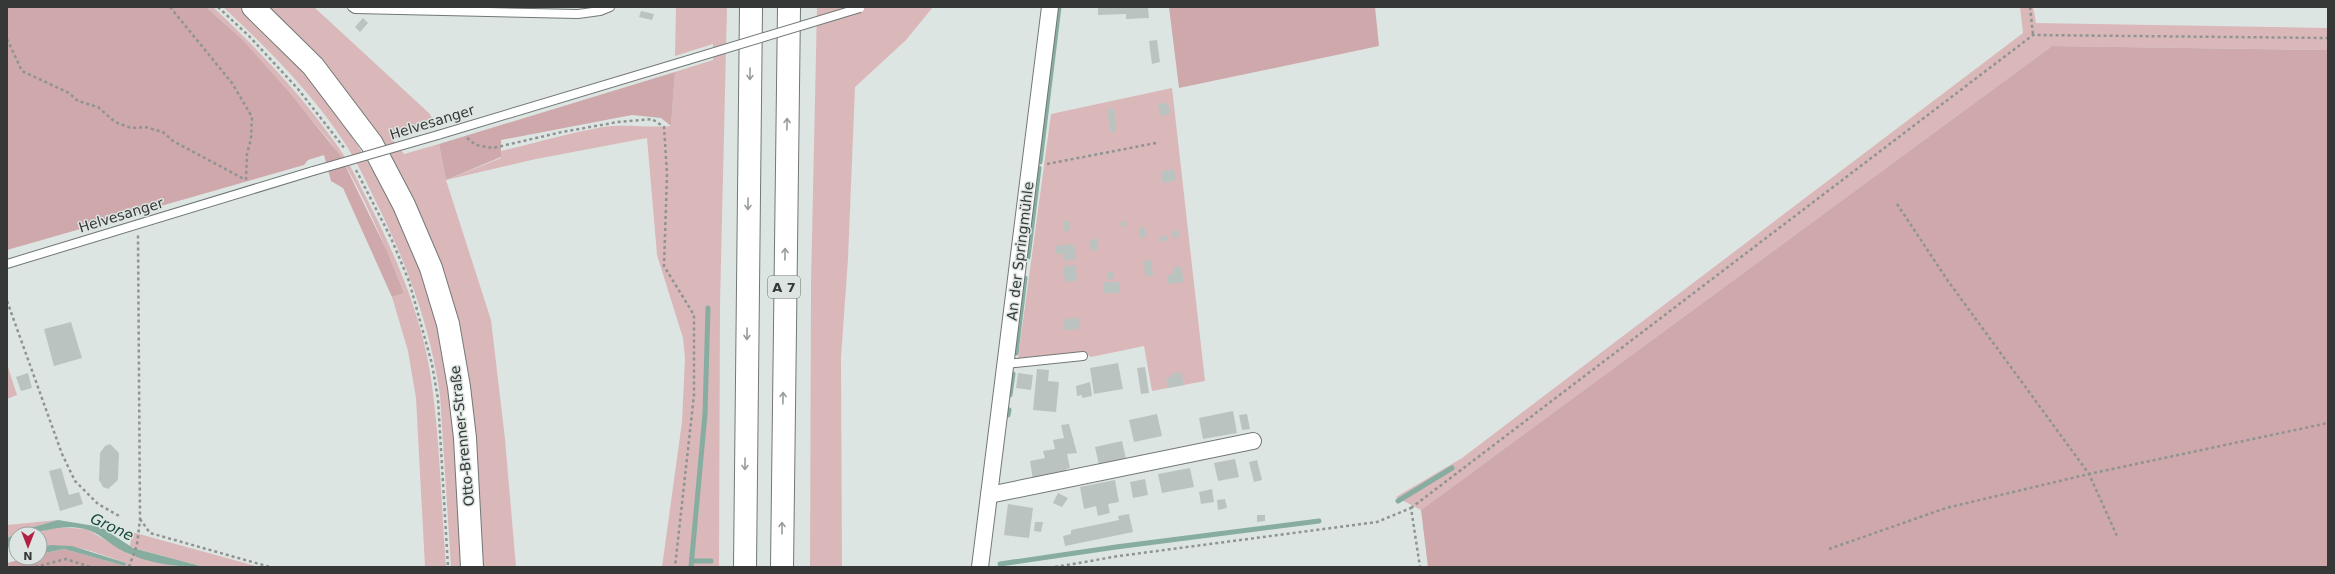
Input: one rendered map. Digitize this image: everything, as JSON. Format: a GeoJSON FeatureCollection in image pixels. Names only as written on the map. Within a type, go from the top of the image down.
{"type":"FeatureCollection","features":[{"type":"Feature","properties":{"kind":"main road","name":"Otto-Brenner-Straße"},"geometry":{"type":"LineString","coordinates":[[253,7],[313,66],[372,144],[404,205],[431,268],[448,324],[459,387],[465,438],[472,567]]}},
{"type":"Feature","properties":{"kind":"main road","name":"A 7"},"geometry":{"type":"LineString","coordinates":[[745,567],[751,7]]}},
{"type":"Feature","properties":{"kind":"main road","name":"A 7"},"geometry":{"type":"LineString","coordinates":[[782,567],[789,7]]}},
{"type":"Feature","properties":{"kind":"street","name":"An der Springmühle"},"geometry":{"type":"LineString","coordinates":[[980,567],[1050,7]]}},
{"type":"Feature","properties":{"kind":"street"},"geometry":{"type":"LineString","coordinates":[[989,495],[1253,441]]}},
{"type":"Feature","properties":{"kind":"lane"},"geometry":{"type":"LineString","coordinates":[[352,7],[355,10],[578,14],[595,12],[610,7]]}},
{"type":"Feature","properties":{"kind":"lane","name":"Helvesanger"},"geometry":{"type":"LineString","coordinates":[[7,264],[250,189],[863,8]]}},
{"type":"Feature","properties":{"kind":"lane"},"geometry":{"type":"LineString","coordinates":[[1006,364],[1083,356]]}},
{"type":"Feature","properties":{"kind":"path"},"geometry":{"type":"LineString","coordinates":[[170,7],[232,84],[252,116],[251,139],[247,154],[246,180],[250,189]]}},
{"type":"Feature","properties":{"kind":"path"},"geometry":{"type":"LineString","coordinates":[[218,7],[249,36],[298,89],[346,150]]}},
{"type":"Feature","properties":{"kind":"path"},"geometry":{"type":"LineString","coordinates":[[2030,7],[2033,35]]}},
{"type":"Feature","properties":{"kind":"path"},"geometry":{"type":"LineString","coordinates":[[1055,567],[1119,556],[1377,522],[1411,508],[2033,35],[2328,38]]}},
{"type":"Feature","properties":{"kind":"path"},"geometry":{"type":"LineString","coordinates":[[7,39],[22,71],[69,93],[78,101],[98,107],[115,122],[131,128],[145,127],[163,132],[173,141],[246,180]]}},
{"type":"Feature","properties":{"kind":"path"},"geometry":{"type":"LineString","coordinates":[[456,129],[476,145],[493,148],[618,122],[652,119],[664,127],[667,174],[664,266],[694,315],[694,395],[675,567]]}},
{"type":"Feature","properties":{"kind":"path"},"geometry":{"type":"LineString","coordinates":[[1030,168],[1156,143]]}},
{"type":"Feature","properties":{"kind":"path"},"geometry":{"type":"LineString","coordinates":[[353,164],[391,238],[409,281],[432,364],[438,399],[448,567]]}},
{"type":"Feature","properties":{"kind":"path"},"geometry":{"type":"LineString","coordinates":[[1897,204],[1948,281],[2089,474],[2117,536]]}},
{"type":"Feature","properties":{"kind":"path"},"geometry":{"type":"LineString","coordinates":[[129,567],[137,545],[140,519],[138,223]]}},
{"type":"Feature","properties":{"kind":"path"},"geometry":{"type":"LineString","coordinates":[[7,301],[62,454],[75,481],[98,504],[121,517]]}},
{"type":"Feature","properties":{"kind":"path"},"geometry":{"type":"LineString","coordinates":[[1829,549],[1946,508],[2089,474],[2328,423]]}},
{"type":"Feature","properties":{"kind":"path"},"geometry":{"type":"LineString","coordinates":[[1411,508],[1420,567]]}},
{"type":"Feature","properties":{"kind":"path"},"geometry":{"type":"LineString","coordinates":[[140,519],[150,532],[270,567]]}},
{"type":"Feature","properties":{"kind":"path"},"geometry":{"type":"LineString","coordinates":[[35,567],[66,559],[90,567]]}},
{"type":"Feature","properties":{"kind":"shaded area"},"geometry":{"type":"Polygon","coordinates":[[[7,7],[206,7],[243,40],[288,91],[340,155],[387,251],[404,293],[392,297],[343,188],[331,181],[324,155],[308,160],[304,165],[7,250],[7,7]]]}},
{"type":"Feature","properties":{"kind":"shaded area"},"geometry":{"type":"Polygon","coordinates":[[[206,7],[213,7],[247,40],[280,74],[311,110],[343,153],[395,259],[420,326],[430,372],[438,445],[446,567],[425,567],[416,398],[408,351],[392,297],[404,293],[370,213],[350,174],[328,139],[243,40],[206,7]]]}},
{"type":"Feature","properties":{"kind":"shaded area"},"geometry":{"type":"Polygon","coordinates":[[[223,7],[240,7],[278,44],[313,84],[345,126],[373,170],[398,217],[418,265],[434,315],[446,367],[455,442],[461,567],[451,567],[440,395],[436,369],[415,294],[386,222],[364,177],[344,142],[318,106],[288,71],[223,7]]]}},
{"type":"Feature","properties":{"kind":"shaded area"},"geometry":{"type":"Polygon","coordinates":[[[268,7],[314,7],[430,114],[435,126],[392,139],[404,154],[439,144],[446,180],[491,320],[505,439],[516,567],[481,567],[428,237],[268,7]]]}},
{"type":"Feature","properties":{"kind":"shaded area"},"geometry":{"type":"Polygon","coordinates":[[[676,7],[727,7],[720,305],[719,567],[662,567],[682,422],[685,358],[683,338],[657,255],[647,138],[536,159],[446,180],[501,158],[501,151],[565,135],[612,126],[671,126],[675,72],[713,60],[713,44],[675,56],[676,7]]]}},
{"type":"Feature","properties":{"kind":"shaded area"},"geometry":{"type":"Polygon","coordinates":[[[817,7],[933,7],[906,40],[855,87],[848,259],[841,357],[842,567],[810,567],[811,283],[817,7]]]}},
{"type":"Feature","properties":{"kind":"shaded area"},"geometry":{"type":"Polygon","coordinates":[[[1169,7],[1375,7],[1379,46],[1179,88],[1169,7]]]}},
{"type":"Feature","properties":{"kind":"shaded area"},"geometry":{"type":"Polygon","coordinates":[[[2020,7],[2033,7],[2036,23],[2328,28],[2328,50],[2052,46],[1421,510],[1396,497],[1462,458],[2023,33],[2020,7]]]}},
{"type":"Feature","properties":{"kind":"shaded area"},"geometry":{"type":"Polygon","coordinates":[[[2052,46],[2328,50],[2328,567],[1428,567],[1421,510],[2052,46]]]}},
{"type":"Feature","properties":{"kind":"shaded area"},"geometry":{"type":"Polygon","coordinates":[[[675,72],[671,126],[661,118],[632,115],[501,140],[501,157],[446,180],[439,144],[675,72]]]}},
{"type":"Feature","properties":{"kind":"shaded area"},"geometry":{"type":"Polygon","coordinates":[[[1172,88],[1205,381],[1152,391],[1144,346],[1091,357],[1083,352],[1018,358],[1051,114],[1172,88]]]}},
{"type":"Feature","properties":{"kind":"shaded area"},"geometry":{"type":"Polygon","coordinates":[[[7,364],[17,395],[7,399],[7,364]]]}},
{"type":"Feature","properties":{"kind":"shaded area"},"geometry":{"type":"Polygon","coordinates":[[[58,520],[37,526],[8,526],[7,538],[7,525],[58,520]]]}},
{"type":"Feature","properties":{"kind":"shaded area"},"geometry":{"type":"Polygon","coordinates":[[[58,520],[101,527],[133,548],[204,567],[171,565],[139,558],[119,549],[90,530],[76,527],[48,530],[48,526],[37,526],[58,520]]]}},
{"type":"Feature","properties":{"kind":"shaded area"},"geometry":{"type":"Polygon","coordinates":[[[56,527],[87,529],[130,555],[180,567],[124,567],[126,563],[83,549],[62,546],[48,548],[48,529],[56,527]]]}},
{"type":"Feature","properties":{"kind":"shaded area"},"geometry":{"type":"Polygon","coordinates":[[[132,532],[260,567],[204,567],[134,548],[130,546],[132,532]]]}},
{"type":"Feature","properties":{"kind":"shaded area"},"geometry":{"type":"Polygon","coordinates":[[[7,538],[8,538],[7,548],[7,538]]]}},
{"type":"Feature","properties":{"kind":"shaded area"},"geometry":{"type":"Polygon","coordinates":[[[48,546],[72,546],[126,563],[125,566],[64,549],[48,552],[48,546]]]}},
{"type":"Feature","properties":{"kind":"shaded area"},"geometry":{"type":"Polygon","coordinates":[[[64,549],[125,566],[7,567],[8,563],[8,566],[48,566],[48,552],[64,549]]]}},
{"type":"Feature","properties":{"kind":"building"},"geometry":{"type":"Polygon","coordinates":[[[1098,7],[1148,7],[1149,18],[1126,19],[1126,14],[1098,15],[1098,7]]]}},
{"type":"Feature","properties":{"kind":"building"},"geometry":{"type":"Polygon","coordinates":[[[641,11],[654,14],[652,20],[639,17],[641,11]]]}},
{"type":"Feature","properties":{"kind":"building"},"geometry":{"type":"Polygon","coordinates":[[[363,18],[368,23],[360,32],[355,27],[363,18]]]}},
{"type":"Feature","properties":{"kind":"building"},"geometry":{"type":"Polygon","coordinates":[[[1157,40],[1160,62],[1152,64],[1149,41],[1157,40]]]}},
{"type":"Feature","properties":{"kind":"building"},"geometry":{"type":"Polygon","coordinates":[[[1168,103],[1170,114],[1160,116],[1158,104],[1168,103]]]}},
{"type":"Feature","properties":{"kind":"building"},"geometry":{"type":"Polygon","coordinates":[[[1114,108],[1116,132],[1110,132],[1107,109],[1114,108]]]}},
{"type":"Feature","properties":{"kind":"building"},"geometry":{"type":"Polygon","coordinates":[[[1174,169],[1176,181],[1162,183],[1162,171],[1174,169]]]}},
{"type":"Feature","properties":{"kind":"building"},"geometry":{"type":"Polygon","coordinates":[[[1063,221],[1069,221],[1070,231],[1063,231],[1063,221]]]}},
{"type":"Feature","properties":{"kind":"building"},"geometry":{"type":"Polygon","coordinates":[[[1121,221],[1125,221],[1125,227],[1121,227],[1121,221]]]}},
{"type":"Feature","properties":{"kind":"building"},"geometry":{"type":"Polygon","coordinates":[[[1145,227],[1147,236],[1140,238],[1139,228],[1145,227]]]}},
{"type":"Feature","properties":{"kind":"building"},"geometry":{"type":"Polygon","coordinates":[[[1178,230],[1179,237],[1173,238],[1172,231],[1178,230]]]}},
{"type":"Feature","properties":{"kind":"building"},"geometry":{"type":"Polygon","coordinates":[[[1167,236],[1168,240],[1160,242],[1159,237],[1167,236]]]}},
{"type":"Feature","properties":{"kind":"building"},"geometry":{"type":"Polygon","coordinates":[[[1097,239],[1098,250],[1091,251],[1089,240],[1097,239]]]}},
{"type":"Feature","properties":{"kind":"building"},"geometry":{"type":"Polygon","coordinates":[[[1074,244],[1076,259],[1064,261],[1063,254],[1055,254],[1055,246],[1074,244]]]}},
{"type":"Feature","properties":{"kind":"building"},"geometry":{"type":"Polygon","coordinates":[[[1151,260],[1153,275],[1145,276],[1144,261],[1151,260]]]}},
{"type":"Feature","properties":{"kind":"building"},"geometry":{"type":"Polygon","coordinates":[[[1076,265],[1077,281],[1065,282],[1063,266],[1076,265]]]}},
{"type":"Feature","properties":{"kind":"building"},"geometry":{"type":"Polygon","coordinates":[[[1174,267],[1181,267],[1184,282],[1168,284],[1167,275],[1174,274],[1174,267]]]}},
{"type":"Feature","properties":{"kind":"building"},"geometry":{"type":"Polygon","coordinates":[[[1107,272],[1114,272],[1114,279],[1107,279],[1107,272]]]}},
{"type":"Feature","properties":{"kind":"building"},"geometry":{"type":"Polygon","coordinates":[[[1103,282],[1119,282],[1119,293],[1104,293],[1103,282]]]}},
{"type":"Feature","properties":{"kind":"building"},"geometry":{"type":"Polygon","coordinates":[[[1080,318],[1080,329],[1064,330],[1063,319],[1080,318]]]}},
{"type":"Feature","properties":{"kind":"building"},"geometry":{"type":"Polygon","coordinates":[[[71,322],[82,358],[54,366],[44,329],[71,322]]]}},
{"type":"Feature","properties":{"kind":"building"},"geometry":{"type":"Polygon","coordinates":[[[1118,363],[1123,389],[1094,394],[1090,368],[1118,363]]]}},
{"type":"Feature","properties":{"kind":"building"},"geometry":{"type":"Polygon","coordinates":[[[1145,367],[1149,393],[1141,394],[1137,368],[1145,367]]]}},
{"type":"Feature","properties":{"kind":"building"},"geometry":{"type":"Polygon","coordinates":[[[1037,369],[1049,370],[1048,381],[1059,382],[1056,412],[1033,410],[1037,369]]]}},
{"type":"Feature","properties":{"kind":"building"},"geometry":{"type":"Polygon","coordinates":[[[1181,372],[1184,385],[1168,388],[1166,378],[1171,377],[1171,374],[1181,372]]]}},
{"type":"Feature","properties":{"kind":"building"},"geometry":{"type":"Polygon","coordinates":[[[28,373],[32,388],[21,391],[16,377],[28,373]]]}},
{"type":"Feature","properties":{"kind":"building"},"geometry":{"type":"Polygon","coordinates":[[[1018,373],[1033,375],[1031,390],[1016,388],[1018,373]]]}},
{"type":"Feature","properties":{"kind":"building"},"geometry":{"type":"Polygon","coordinates":[[[1090,382],[1092,396],[1082,398],[1082,395],[1077,396],[1076,386],[1090,382]]]}},
{"type":"Feature","properties":{"kind":"building"},"geometry":{"type":"Polygon","coordinates":[[[1233,411],[1237,433],[1203,439],[1199,418],[1233,411]]]}},
{"type":"Feature","properties":{"kind":"building"},"geometry":{"type":"Polygon","coordinates":[[[1157,414],[1162,436],[1134,442],[1129,420],[1157,414]]]}},
{"type":"Feature","properties":{"kind":"building"},"geometry":{"type":"Polygon","coordinates":[[[1247,414],[1250,429],[1242,430],[1239,415],[1247,414]]]}},
{"type":"Feature","properties":{"kind":"building"},"geometry":{"type":"Polygon","coordinates":[[[1069,424],[1077,453],[1067,454],[1070,468],[1066,469],[1067,473],[1033,480],[1030,461],[1045,458],[1043,451],[1055,449],[1053,440],[1064,438],[1061,425],[1069,424]]]}},
{"type":"Feature","properties":{"kind":"building"},"geometry":{"type":"Polygon","coordinates":[[[1122,441],[1126,459],[1099,465],[1095,447],[1122,441]]]}},
{"type":"Feature","properties":{"kind":"building"},"geometry":{"type":"Polygon","coordinates":[[[110,444],[119,453],[118,480],[108,489],[103,487],[99,480],[100,453],[105,446],[110,444]]]}},
{"type":"Feature","properties":{"kind":"building"},"geometry":{"type":"Polygon","coordinates":[[[1235,459],[1239,477],[1218,481],[1214,463],[1235,459]]]}},
{"type":"Feature","properties":{"kind":"building"},"geometry":{"type":"Polygon","coordinates":[[[1257,460],[1262,480],[1254,482],[1249,462],[1257,460]]]}},
{"type":"Feature","properties":{"kind":"building"},"geometry":{"type":"Polygon","coordinates":[[[61,468],[69,495],[79,492],[83,504],[60,511],[49,471],[61,468]]]}},
{"type":"Feature","properties":{"kind":"building"},"geometry":{"type":"Polygon","coordinates":[[[1190,468],[1194,487],[1162,493],[1158,474],[1190,468]]]}},
{"type":"Feature","properties":{"kind":"building"},"geometry":{"type":"Polygon","coordinates":[[[1145,479],[1148,495],[1133,498],[1130,482],[1145,479]]]}},
{"type":"Feature","properties":{"kind":"building"},"geometry":{"type":"Polygon","coordinates":[[[1115,480],[1119,502],[1108,504],[1110,513],[1098,516],[1096,506],[1084,509],[1080,487],[1115,480]]]}},
{"type":"Feature","properties":{"kind":"building"},"geometry":{"type":"Polygon","coordinates":[[[1212,489],[1214,502],[1201,504],[1199,492],[1212,489]]]}},
{"type":"Feature","properties":{"kind":"building"},"geometry":{"type":"Polygon","coordinates":[[[1058,493],[1068,498],[1062,507],[1053,503],[1058,493]]]}},
{"type":"Feature","properties":{"kind":"building"},"geometry":{"type":"Polygon","coordinates":[[[1225,499],[1227,508],[1218,510],[1217,500],[1225,499]]]}},
{"type":"Feature","properties":{"kind":"building"},"geometry":{"type":"Polygon","coordinates":[[[1008,504],[1033,508],[1029,538],[1004,535],[1008,504]]]}},
{"type":"Feature","properties":{"kind":"building"},"geometry":{"type":"Polygon","coordinates":[[[1129,514],[1133,532],[1065,546],[1063,536],[1071,534],[1071,530],[1119,520],[1118,516],[1129,514]]]}},
{"type":"Feature","properties":{"kind":"building"},"geometry":{"type":"Polygon","coordinates":[[[1257,515],[1265,515],[1265,521],[1257,522],[1257,515]]]}},
{"type":"Feature","properties":{"kind":"building"},"geometry":{"type":"Polygon","coordinates":[[[1035,522],[1043,522],[1041,532],[1034,531],[1035,522]]]}},
{"type":"Feature","properties":{"kind":"waterway"},"geometry":{"type":"LineString","coordinates":[[1040,162],[1059,7]]}},
{"type":"Feature","properties":{"kind":"waterway"},"geometry":{"type":"LineString","coordinates":[[1028,257],[1039,168]]}},
{"type":"Feature","properties":{"kind":"waterway"},"geometry":{"type":"LineString","coordinates":[[1016,353],[1025,278]]}},
{"type":"Feature","properties":{"kind":"waterway"},"geometry":{"type":"LineString","coordinates":[[691,567],[705,414],[708,308]]}},
{"type":"Feature","properties":{"kind":"waterway"},"geometry":{"type":"LineString","coordinates":[[1010,395],[1013,374]]}},
{"type":"Feature","properties":{"kind":"waterway"},"geometry":{"type":"LineString","coordinates":[[1008,415],[1009,410]]}},
{"type":"Feature","properties":{"kind":"waterway"},"geometry":{"type":"LineString","coordinates":[[1398,501],[1452,468]]}},
{"type":"Feature","properties":{"kind":"waterway"},"geometry":{"type":"LineString","coordinates":[[1000,564],[1116,547],[1319,521]]}},
{"type":"Feature","properties":{"kind":"waterway"},"geometry":{"type":"LineString","coordinates":[[692,561],[711,561]]}},
{"type":"Feature","properties":{"kind":"water label","name":"Grone"},"geometry":{"type":"Point","coordinates":[112,527]}}]}
